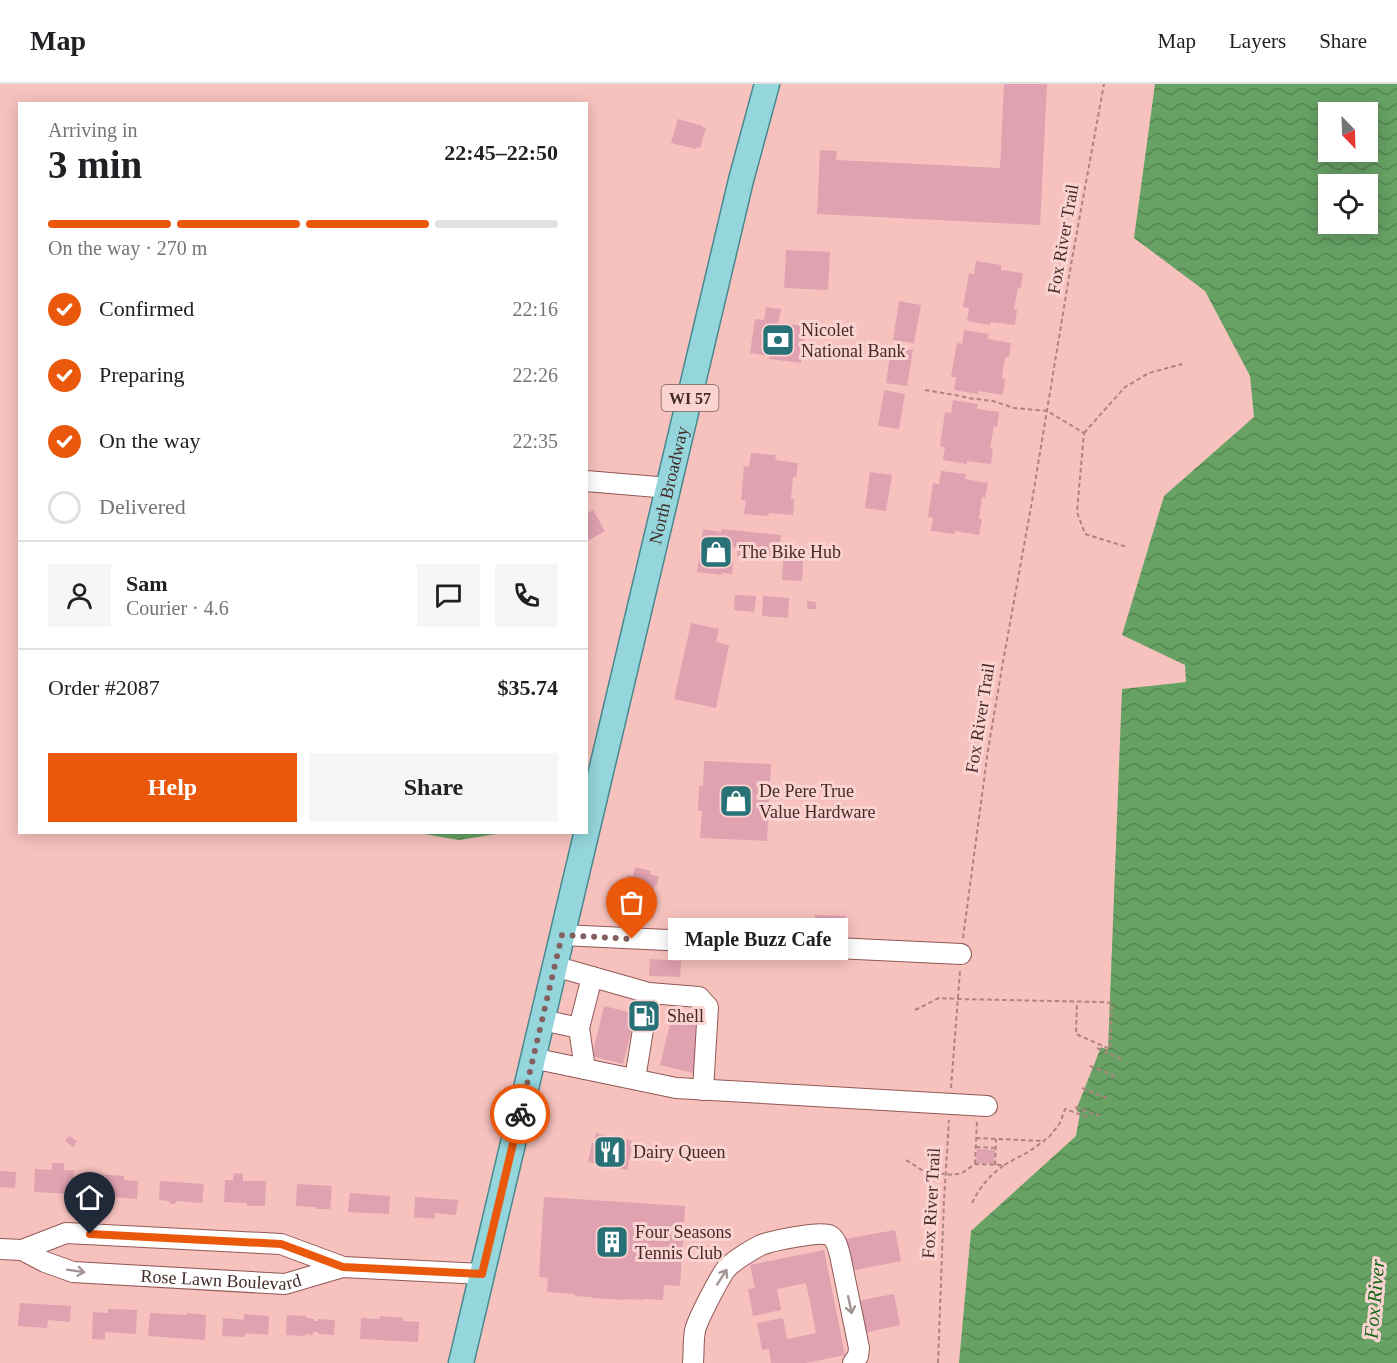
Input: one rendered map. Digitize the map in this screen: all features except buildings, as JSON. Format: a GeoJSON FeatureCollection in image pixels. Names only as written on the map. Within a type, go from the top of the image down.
{"type":"FeatureCollection","features":[{"type":"Feature","properties":{"kind":"main road","name":"North Broadway"},"geometry":{"type":"LineString","coordinates":[[588,826],[741,180],[767,84]]}},
{"type":"Feature","properties":{"kind":"main road","name":"North Broadway"},"geometry":{"type":"LineString","coordinates":[[562,935],[586,834]]}},
{"type":"Feature","properties":{"kind":"main road","name":"WI 57"},"geometry":{"type":"LineString","coordinates":[[461,1363],[562,935]]}},
{"type":"Feature","properties":{"kind":"street"},"geometry":{"type":"LineString","coordinates":[[588,481],[669,488]]}},
{"type":"Feature","properties":{"kind":"street"},"geometry":{"type":"LineString","coordinates":[[562,935],[960,954]]}},
{"type":"Feature","properties":{"kind":"street"},"geometry":{"type":"LineString","coordinates":[[554,966],[649,993],[699,997],[708,1007],[704,1090]]}},
{"type":"Feature","properties":{"kind":"street"},"geometry":{"type":"LineString","coordinates":[[585,1069],[579,1028],[592,977]]}},
{"type":"Feature","properties":{"kind":"street"},"geometry":{"type":"LineString","coordinates":[[635,1079],[649,993]]}},
{"type":"Feature","properties":{"kind":"street"},"geometry":{"type":"LineString","coordinates":[[542,1020],[579,1028]]}},
{"type":"Feature","properties":{"kind":"street"},"geometry":{"type":"LineString","coordinates":[[532,1058],[676,1088],[987,1106]]}},
{"type":"Feature","properties":{"kind":"street"},"geometry":{"type":"LineString","coordinates":[[22,1250],[66,1233],[114,1235],[281,1244],[343,1267]]}},
{"type":"Feature","properties":{"kind":"street"},"geometry":{"type":"LineString","coordinates":[[693,1363],[695,1328],[727,1269],[761,1245],[795,1237],[827,1234],[835,1241],[840,1254],[859,1348],[858,1356],[853,1363]]}},
{"type":"Feature","properties":{"kind":"street","name":"Rose Lawn Boulevard"},"geometry":{"type":"LineString","coordinates":[[0,1249],[22,1250],[45,1262],[73,1272],[285,1284],[343,1267],[482,1274]]}},
{"type":"Feature","properties":{"kind":"path","name":"Fox River Trail"},"geometry":{"type":"LineString","coordinates":[[938,1363],[945,1174],[960,954],[988,750],[1104,84]]}},
{"type":"Feature","properties":{"kind":"path"},"geometry":{"type":"LineString","coordinates":[[1127,547],[1085,534],[1077,512],[1084,433],[1125,387],[1149,373],[1182,364]]}},
{"type":"Feature","properties":{"kind":"path"},"geometry":{"type":"LineString","coordinates":[[925,390],[993,401],[1014,408],[1047,411],[1084,433]]}},
{"type":"Feature","properties":{"kind":"path"},"geometry":{"type":"LineString","coordinates":[[915,1010],[939,998],[1112,1003],[1110,1049],[1076,1034],[1077,1002]]}},
{"type":"Feature","properties":{"kind":"path"},"geometry":{"type":"LineString","coordinates":[[1097,1048],[1123,1060]]}},
{"type":"Feature","properties":{"kind":"path"},"geometry":{"type":"LineString","coordinates":[[1090,1066],[1115,1076]]}},
{"type":"Feature","properties":{"kind":"path"},"geometry":{"type":"LineString","coordinates":[[1082,1089],[1107,1098]]}},
{"type":"Feature","properties":{"kind":"path"},"geometry":{"type":"LineString","coordinates":[[1075,1107],[1100,1116]]}},
{"type":"Feature","properties":{"kind":"path"},"geometry":{"type":"LineString","coordinates":[[972,1203],[988,1178],[1004,1165],[1030,1151],[1054,1132],[1065,1109],[1087,1117]]}},
{"type":"Feature","properties":{"kind":"path"},"geometry":{"type":"LineString","coordinates":[[975,1164],[976,1138],[1044,1141]]}},
{"type":"Feature","properties":{"kind":"path"},"geometry":{"type":"LineString","coordinates":[[995,1165],[996,1139]]}},
{"type":"Feature","properties":{"kind":"path"},"geometry":{"type":"LineString","coordinates":[[976,1147],[996,1148]]}},
{"type":"Feature","properties":{"kind":"path"},"geometry":{"type":"LineString","coordinates":[[906,1160],[925,1173],[953,1175],[962,1173],[975,1164],[1004,1165]]}},
{"type":"Feature","properties":{"kind":"water","name":"Fox River"},"geometry":{"type":"Polygon","coordinates":[[[1155,84],[1397,84],[1397,1363],[959,1363],[971,1231],[1076,1136],[1080,1113],[1076,1110],[1101,1047],[1108,1050],[1122,689],[1186,682],[1185,665],[1122,635],[1164,496],[1254,417],[1250,376],[1205,291],[1134,238],[1155,84]]]}},
{"type":"Feature","properties":{"kind":"water"},"geometry":{"type":"Polygon","coordinates":[[[424,834],[495,834],[459,840],[424,834]]]}},
{"type":"Feature","properties":{"kind":"way so far"},"geometry":{"type":"LineString","coordinates":[[520,1114],[562,935],[632,939]]}},
{"type":"Feature","properties":{"kind":"place","name":"Nicolet National Bank"},"geometry":{"type":"Point","coordinates":[778,340]}},
{"type":"Feature","properties":{"kind":"place","name":"The Bike Hub"},"geometry":{"type":"Point","coordinates":[716,552]}},
{"type":"Feature","properties":{"kind":"place","name":"De Pere True Value Hardware"},"geometry":{"type":"Point","coordinates":[736,801]}},
{"type":"Feature","properties":{"kind":"place","name":"Maple Buzz Cafe"},"geometry":{"type":"Point","coordinates":[632,939]}},
{"type":"Feature","properties":{"kind":"place","name":"Shell"},"geometry":{"type":"Point","coordinates":[644,1016]}},
{"type":"Feature","properties":{"kind":"place","name":"Dairy Queen"},"geometry":{"type":"Point","coordinates":[610,1152]}},
{"type":"Feature","properties":{"kind":"place","name":"Four Seasons Tennis Club"},"geometry":{"type":"Point","coordinates":[612,1242]}},
{"type":"Feature","properties":{"kind":"route"},"geometry":{"type":"LineString","coordinates":[[90,1234],[281,1244],[343,1267],[482,1274],[520,1114]]}}]}
